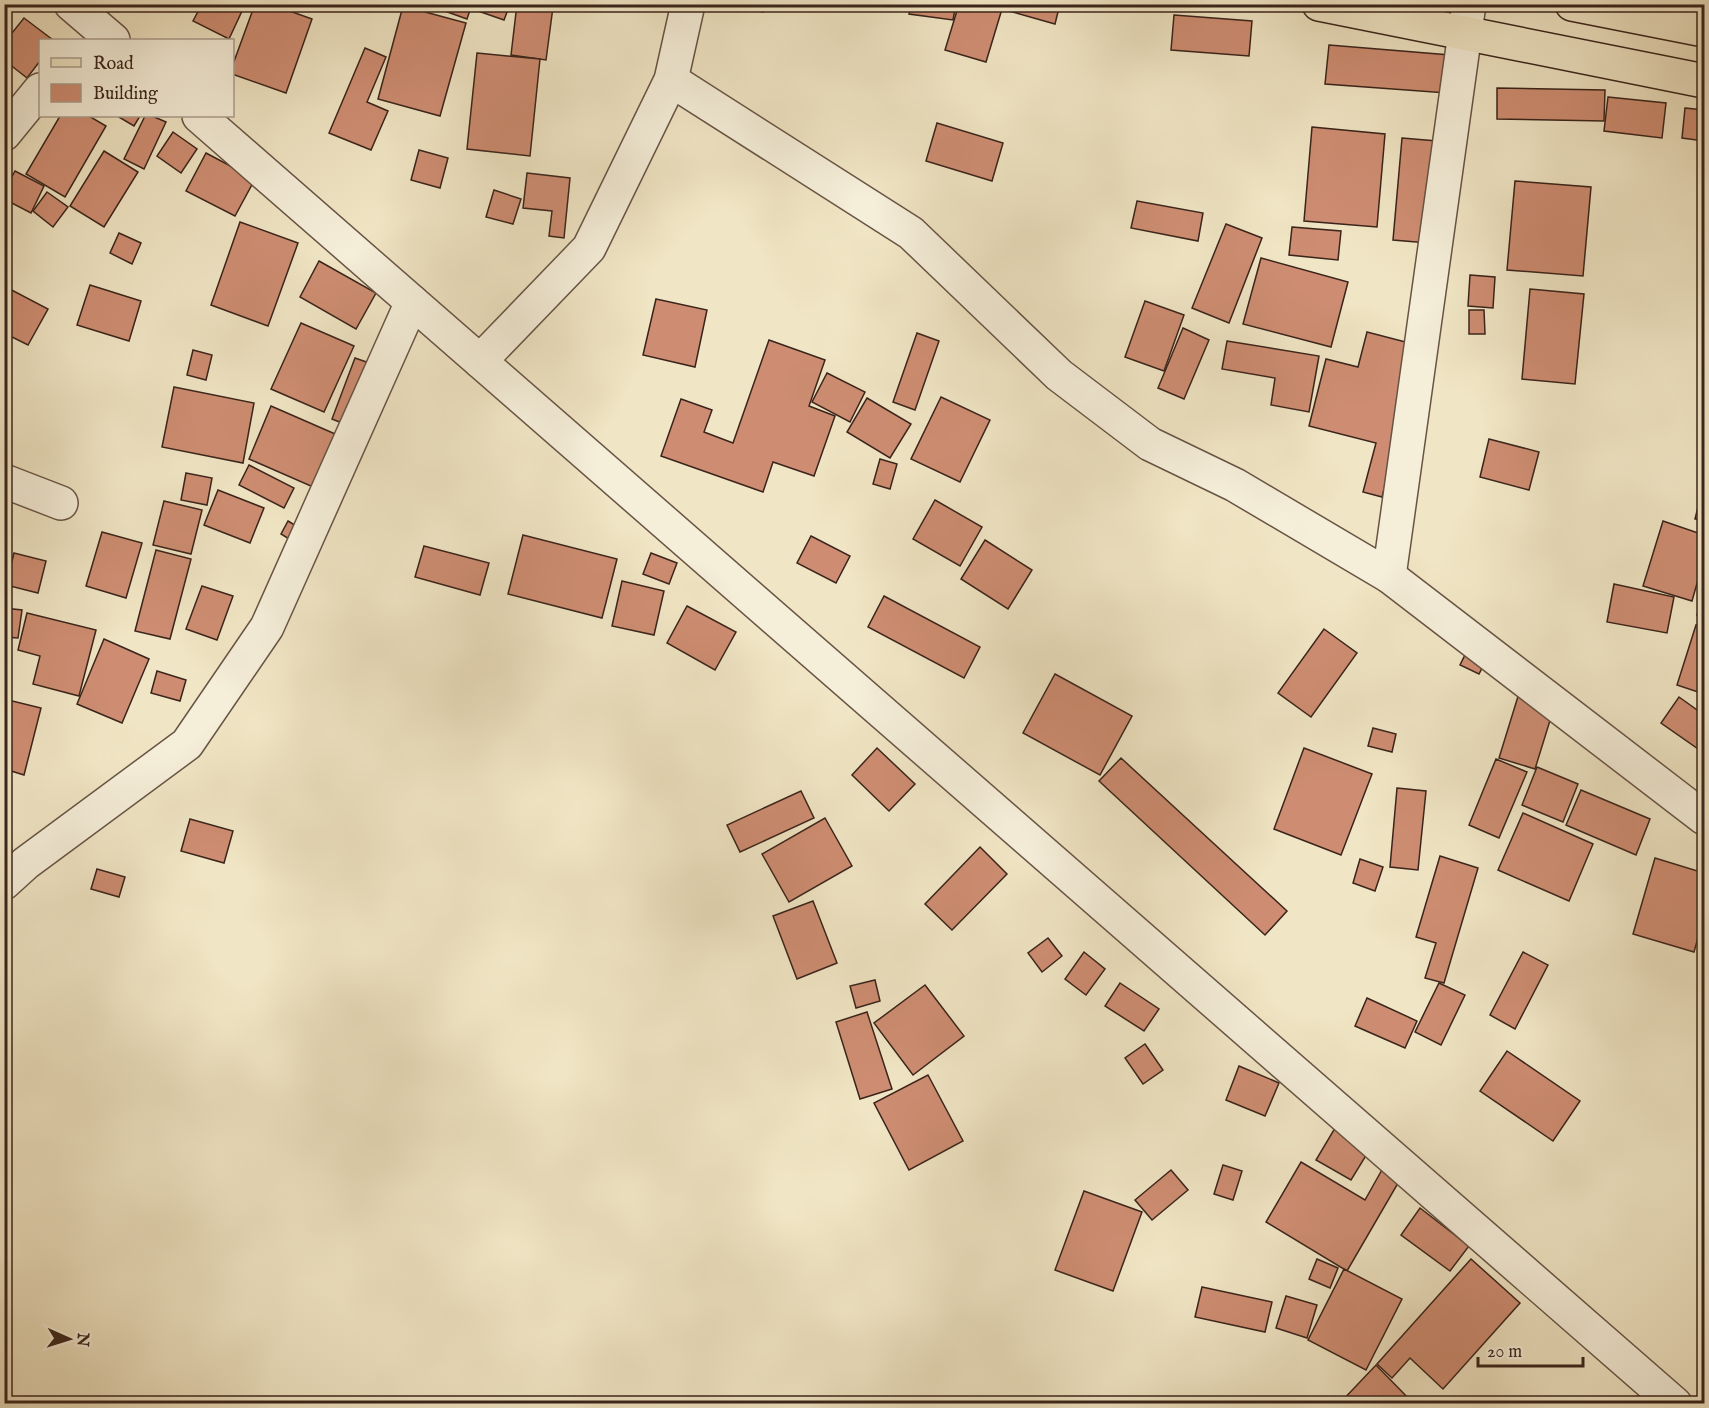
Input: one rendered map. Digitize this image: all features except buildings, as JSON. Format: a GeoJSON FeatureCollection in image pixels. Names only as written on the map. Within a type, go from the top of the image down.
{"type":"FeatureCollection","features":[{"type":"Feature","properties":{"kind":"main road"},"geometry":{"type":"LineString","coordinates":[[1319,4],[1467,19],[1704,81]]}},
{"type":"Feature","properties":{"kind":"main road"},"geometry":{"type":"LineString","coordinates":[[1572,4],[1704,30]]}},
{"type":"Feature","properties":{"kind":"street"},"geometry":{"type":"LineString","coordinates":[[480,361],[589,248],[670,80],[688,4]]}},
{"type":"Feature","properties":{"kind":"street"},"geometry":{"type":"LineString","coordinates":[[1389,576],[1467,19]]}},
{"type":"Feature","properties":{"kind":"street"},"geometry":{"type":"LineString","coordinates":[[670,80],[911,233],[1059,375],[1150,444],[1235,485],[1389,576],[1704,818]]}},
{"type":"Feature","properties":{"kind":"street"},"geometry":{"type":"LineString","coordinates":[[4,134],[39,91]]}},
{"type":"Feature","properties":{"kind":"street"},"geometry":{"type":"LineString","coordinates":[[200,117],[1675,1404]]}},
{"type":"Feature","properties":{"kind":"street"},"geometry":{"type":"LineString","coordinates":[[4,883],[26,863],[187,744],[267,627],[412,302]]}},
{"type":"Feature","properties":{"kind":"street"},"geometry":{"type":"LineString","coordinates":[[4,481],[62,504]]}}]}
